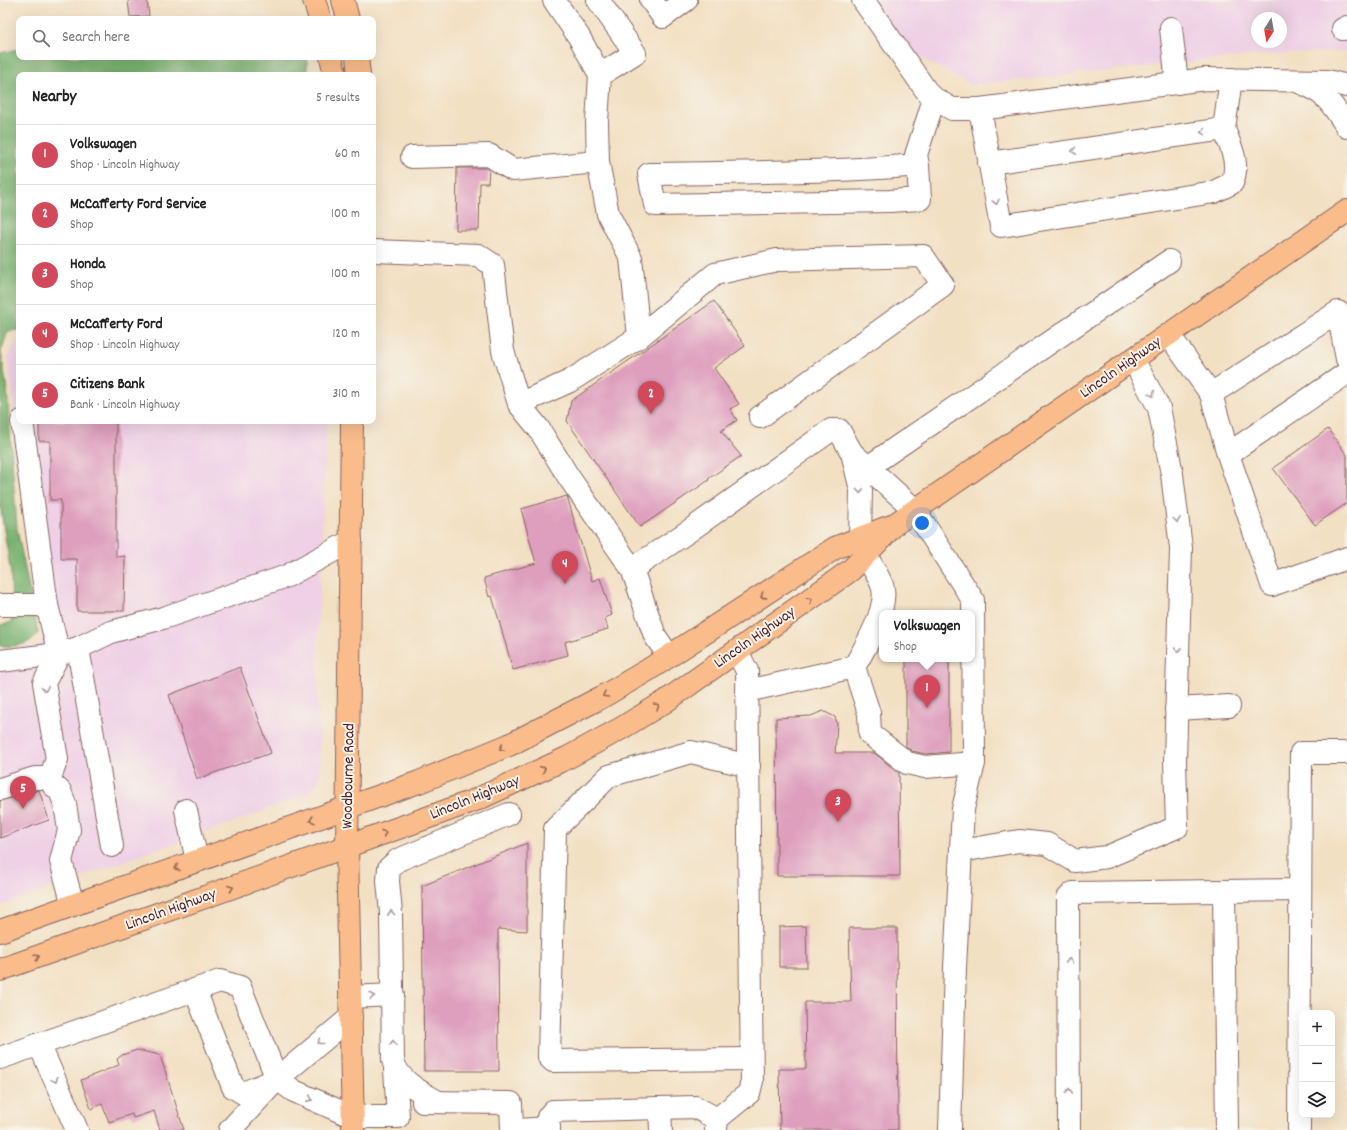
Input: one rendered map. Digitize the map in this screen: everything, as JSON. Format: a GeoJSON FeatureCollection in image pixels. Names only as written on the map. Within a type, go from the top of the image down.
{"type":"FeatureCollection","features":[{"type":"Feature","properties":{"kind":"main road"},"geometry":{"type":"LineString","coordinates":[[314,0],[319,16]]}},
{"type":"Feature","properties":{"kind":"main road"},"geometry":{"type":"LineString","coordinates":[[343,0],[347,16]]}},
{"type":"Feature","properties":{"kind":"main road"},"geometry":{"type":"LineString","coordinates":[[332,60],[334,72]]}},
{"type":"Feature","properties":{"kind":"main road"},"geometry":{"type":"LineString","coordinates":[[357,60],[359,72]]}},
{"type":"Feature","properties":{"kind":"main road","name":"Lincoln Highway"},"geometry":{"type":"LineString","coordinates":[[0,931],[420,782],[509,745],[602,697],[669,656],[836,548],[863,546],[1347,211]]}},
{"type":"Feature","properties":{"kind":"main road","name":"Woodbourne Road"},"geometry":{"type":"LineString","coordinates":[[352,424],[349,807],[347,847],[353,1124]]}},
{"type":"Feature","properties":{"kind":"main road","name":"Lincoln Highway"},"geometry":{"type":"LineString","coordinates":[[0,970],[427,818],[491,793],[574,754],[666,701],[852,570],[863,546]]}},
{"type":"Feature","properties":{"kind":"street"},"geometry":{"type":"LineString","coordinates":[[554,0],[579,37],[600,74],[597,122],[598,162],[608,214],[631,258],[638,337]]}},
{"type":"Feature","properties":{"kind":"street"},"geometry":{"type":"LineString","coordinates":[[598,0],[635,53],[600,74]]}},
{"type":"Feature","properties":{"kind":"street"},"geometry":{"type":"LineString","coordinates":[[651,0],[663,17],[686,0]]}},
{"type":"Feature","properties":{"kind":"street"},"geometry":{"type":"LineString","coordinates":[[863,0],[930,96],[952,109],[980,109],[1205,79],[1327,82],[1347,86]]}},
{"type":"Feature","properties":{"kind":"street"},"geometry":{"type":"LineString","coordinates":[[1171,28],[1177,83]]}},
{"type":"Feature","properties":{"kind":"street"},"geometry":{"type":"LineString","coordinates":[[980,109],[1001,226],[1214,192],[1232,183],[1236,173],[1235,158],[1224,129],[1231,79]]}},
{"type":"Feature","properties":{"kind":"street"},"geometry":{"type":"LineString","coordinates":[[1296,81],[1322,93],[1347,127]]}},
{"type":"Feature","properties":{"kind":"street"},"geometry":{"type":"LineString","coordinates":[[918,165],[867,170],[780,173],[650,174],[655,205],[890,201],[920,199],[918,165],[916,155],[934,99]]}},
{"type":"Feature","properties":{"kind":"street"},"geometry":{"type":"LineString","coordinates":[[989,163],[1224,129]]}},
{"type":"Feature","properties":{"kind":"street"},"geometry":{"type":"LineString","coordinates":[[412,157],[489,156],[513,170],[598,162]]}},
{"type":"Feature","properties":{"kind":"street"},"geometry":{"type":"LineString","coordinates":[[376,251],[478,255],[493,265],[503,352],[519,404],[539,429],[568,476],[632,569],[656,636],[669,656]]}},
{"type":"Feature","properties":{"kind":"street"},"geometry":{"type":"LineString","coordinates":[[519,404],[570,381],[638,337],[715,274],[777,260],[923,256],[943,285],[760,417]]}},
{"type":"Feature","properties":{"kind":"street"},"geometry":{"type":"LineString","coordinates":[[860,460],[1169,260]]}},
{"type":"Feature","properties":{"kind":"street"},"geometry":{"type":"LineString","coordinates":[[1210,394],[1338,312],[1347,358]]}},
{"type":"Feature","properties":{"kind":"street"},"geometry":{"type":"LineString","coordinates":[[1169,334],[1210,394],[1228,454],[1272,585],[1347,558]]}},
{"type":"Feature","properties":{"kind":"street"},"geometry":{"type":"LineString","coordinates":[[961,851],[1019,841],[1047,844],[1075,861],[1107,857],[1177,827],[1175,761],[1181,548],[1172,474],[1159,408],[1133,359]]}},
{"type":"Feature","properties":{"kind":"street"},"geometry":{"type":"LineString","coordinates":[[1228,454],[1347,373]]}},
{"type":"Feature","properties":{"kind":"street"},"geometry":{"type":"LineString","coordinates":[[22,424],[47,605],[68,651],[112,846]]}},
{"type":"Feature","properties":{"kind":"street"},"geometry":{"type":"LineString","coordinates":[[632,569],[689,531],[832,430],[839,430],[860,460],[915,510],[973,600],[973,610]]}},
{"type":"Feature","properties":{"kind":"street"},"geometry":{"type":"LineString","coordinates":[[860,460],[863,546],[883,587],[880,610]]}},
{"type":"Feature","properties":{"kind":"street"},"geometry":{"type":"LineString","coordinates":[[0,661],[68,651],[111,632],[163,618],[288,576],[351,541]]}},
{"type":"Feature","properties":{"kind":"street"},"geometry":{"type":"LineString","coordinates":[[0,605],[47,605]]}},
{"type":"Feature","properties":{"kind":"street"},"geometry":{"type":"LineString","coordinates":[[748,691],[854,667],[872,636],[879,614]]}},
{"type":"Feature","properties":{"kind":"street"},"geometry":{"type":"LineString","coordinates":[[68,651],[44,683],[57,758],[50,778],[53,785],[60,790],[65,804],[69,830],[61,861],[73,905]]}},
{"type":"Feature","properties":{"kind":"street"},"geometry":{"type":"LineString","coordinates":[[518,1130],[549,1129],[548,1117],[552,1111],[695,1107],[717,1125],[749,1093],[752,1081],[752,1059],[748,691],[747,671],[737,652]]}},
{"type":"Feature","properties":{"kind":"street"},"geometry":{"type":"LineString","coordinates":[[950,1130],[955,975],[963,809],[974,763],[973,662]]}},
{"type":"Feature","properties":{"kind":"street"},"geometry":{"type":"LineString","coordinates":[[854,667],[869,713],[870,734],[907,763],[925,767],[974,763]]}},
{"type":"Feature","properties":{"kind":"street"},"geometry":{"type":"LineString","coordinates":[[1176,709],[1229,706]]}},
{"type":"Feature","properties":{"kind":"street"},"geometry":{"type":"LineString","coordinates":[[748,766],[691,752],[609,776],[554,829],[550,1057],[553,1061],[752,1059]]}},
{"type":"Feature","properties":{"kind":"street"},"geometry":{"type":"LineString","coordinates":[[1299,1130],[1301,753],[1347,753]]}},
{"type":"Feature","properties":{"kind":"street"},"geometry":{"type":"LineString","coordinates":[[0,788],[35,778],[50,778]]}},
{"type":"Feature","properties":{"kind":"street"},"geometry":{"type":"LineString","coordinates":[[186,810],[197,861]]}},
{"type":"Feature","properties":{"kind":"street"},"geometry":{"type":"LineString","coordinates":[[0,1058],[220,981],[240,987],[277,1079],[294,1092],[353,1124],[398,1117],[395,1069],[393,1060],[393,995],[391,913],[388,881],[389,868],[398,860],[508,814]]}},
{"type":"Feature","properties":{"kind":"street"},"geometry":{"type":"LineString","coordinates":[[427,818],[436,843]]}},
{"type":"Feature","properties":{"kind":"street"},"geometry":{"type":"LineString","coordinates":[[1069,1130],[1068,898],[1073,893],[1300,890]]}},
{"type":"Feature","properties":{"kind":"street"},"geometry":{"type":"LineString","coordinates":[[1224,891],[1227,1130]]}},
{"type":"Feature","properties":{"kind":"street"},"geometry":{"type":"LineString","coordinates":[[195,990],[233,1087],[243,1093],[277,1079]]}},
{"type":"Feature","properties":{"kind":"street"},"geometry":{"type":"LineString","coordinates":[[230,1130],[277,1079],[350,1007],[393,995]]}},
{"type":"Feature","properties":{"kind":"street"},"geometry":{"type":"LineString","coordinates":[[39,1044],[77,1130]]}},
{"type":"Feature","properties":{"kind":"street"},"geometry":{"type":"LineString","coordinates":[[395,1069],[421,1092],[438,1102]]}},
{"type":"Feature","properties":{"kind":"street"},"geometry":{"type":"LineString","coordinates":[[397,1102],[511,1103],[512,1130]]}},
{"type":"Feature","properties":{"kind":"street"},"geometry":{"type":"LineString","coordinates":[[660,1108],[661,1130]]}},
{"type":"Feature","properties":{"kind":"shaded area"},"geometry":{"type":"Polygon","coordinates":[[[872,0],[1347,0],[1347,51],[1257,55],[971,85],[906,49],[872,0]]]}},
{"type":"Feature","properties":{"kind":"shaded area"},"geometry":{"type":"Polygon","coordinates":[[[16,343],[16,422],[8,357],[16,343]]]}},
{"type":"Feature","properties":{"kind":"shaded area"},"geometry":{"type":"Polygon","coordinates":[[[16,424],[327,424],[317,651],[320,777],[311,792],[256,814],[0,906],[0,649],[41,646],[41,624],[16,424]]]}},
{"type":"Feature","properties":{"kind":"green space"},"geometry":{"type":"Polygon","coordinates":[[[16,50],[16,60],[307,60],[307,72],[16,72],[16,330],[8,331],[1,352],[7,390],[17,529],[38,633],[30,641],[16,646],[0,646],[0,625],[12,622],[11,575],[0,504],[0,53],[16,50]]]}},
{"type":"Feature","properties":{"kind":"building"},"geometry":{"type":"Polygon","coordinates":[[[128,0],[147,0],[149,16],[130,16],[128,0]]]}},
{"type":"Feature","properties":{"kind":"building"},"geometry":{"type":"Polygon","coordinates":[[[457,168],[486,168],[489,170],[488,183],[480,183],[479,230],[456,230],[457,168]]]}},
{"type":"Feature","properties":{"kind":"building"},"geometry":{"type":"Polygon","coordinates":[[[714,301],[745,346],[714,368],[739,404],[730,409],[737,420],[721,431],[741,456],[708,479],[709,480],[640,527],[567,421],[571,401],[714,301]]]}},
{"type":"Feature","properties":{"kind":"building"},"geometry":{"type":"Polygon","coordinates":[[[39,424],[116,424],[116,557],[125,556],[124,611],[77,611],[77,559],[61,559],[61,500],[50,500],[50,441],[39,441],[39,424]]]}},
{"type":"Feature","properties":{"kind":"building"},"geometry":{"type":"Polygon","coordinates":[[[1328,429],[1347,455],[1347,503],[1315,525],[1273,468],[1328,429]]]}},
{"type":"Feature","properties":{"kind":"building"},"geometry":{"type":"Polygon","coordinates":[[[567,496],[592,581],[600,578],[612,615],[605,618],[608,629],[565,642],[568,655],[513,670],[492,596],[489,597],[484,578],[536,563],[521,509],[567,496]]]}},
{"type":"Feature","properties":{"kind":"building"},"geometry":{"type":"Polygon","coordinates":[[[906,662],[949,662],[949,752],[926,754],[912,751],[906,746],[906,662]]]}},
{"type":"Feature","properties":{"kind":"building"},"geometry":{"type":"Polygon","coordinates":[[[240,667],[271,753],[197,779],[169,695],[240,667]]]}},
{"type":"Feature","properties":{"kind":"building"},"geometry":{"type":"Polygon","coordinates":[[[823,711],[835,717],[837,723],[835,753],[874,753],[899,773],[900,876],[777,876],[776,718],[811,716],[823,711]]]}},
{"type":"Feature","properties":{"kind":"building"},"geometry":{"type":"Polygon","coordinates":[[[39,790],[49,820],[0,838],[0,801],[39,790]]]}},
{"type":"Feature","properties":{"kind":"building"},"geometry":{"type":"Polygon","coordinates":[[[527,843],[527,931],[498,929],[499,1071],[424,1071],[422,886],[527,843]]]}},
{"type":"Feature","properties":{"kind":"building"},"geometry":{"type":"Polygon","coordinates":[[[806,926],[807,967],[779,967],[779,927],[806,926]]]}},
{"type":"Feature","properties":{"kind":"building"},"geometry":{"type":"Polygon","coordinates":[[[849,928],[897,928],[898,1130],[780,1130],[779,1069],[806,1069],[805,1002],[851,1002],[849,928]]]}},
{"type":"Feature","properties":{"kind":"building"},"geometry":{"type":"Polygon","coordinates":[[[137,1050],[160,1055],[184,1130],[160,1130],[154,1111],[133,1118],[132,1114],[109,1122],[102,1104],[91,1109],[81,1080],[119,1065],[117,1059],[122,1055],[137,1050]]]}},
{"type":"Feature","properties":{"kind":"place","name":"McCafferty Ford Service"},"geometry":{"type":"Point","coordinates":[651,414]}},
{"type":"Feature","properties":{"kind":"place","name":"McCafferty Ford"},"geometry":{"type":"Point","coordinates":[565,584]}},
{"type":"Feature","properties":{"kind":"place","name":"Volkswagen"},"geometry":{"type":"Point","coordinates":[927,708]}},
{"type":"Feature","properties":{"kind":"place","name":"Citizens Bank"},"geometry":{"type":"Point","coordinates":[23,809]}},
{"type":"Feature","properties":{"kind":"place","name":"Honda"},"geometry":{"type":"Point","coordinates":[838,822]}}]}
